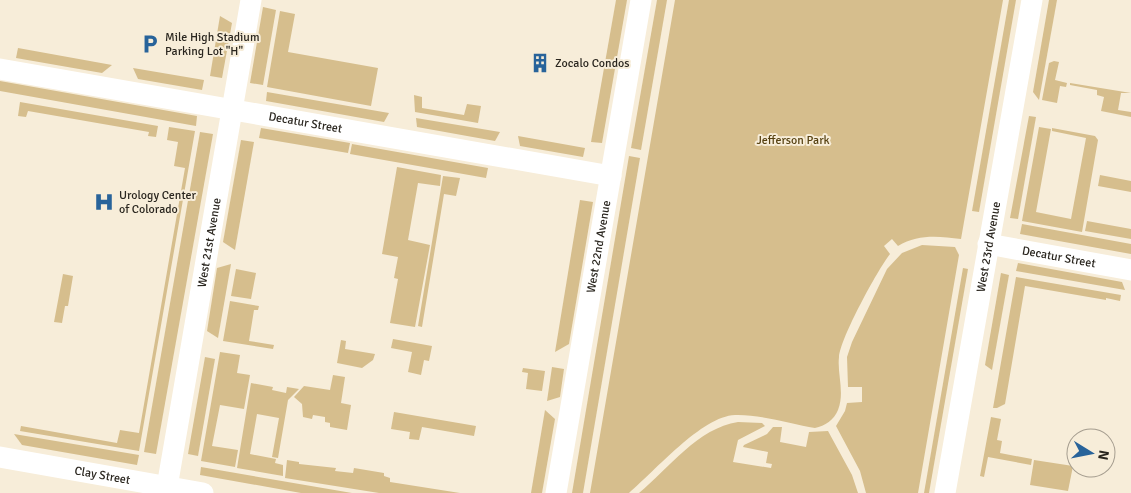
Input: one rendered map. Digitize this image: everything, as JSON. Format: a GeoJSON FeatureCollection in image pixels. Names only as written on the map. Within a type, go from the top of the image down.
{"type":"FeatureCollection","features":[{"type":"Feature","properties":{"kind":"street","name":"West 21st Avenue"},"geometry":{"type":"LineString","coordinates":[[167,487],[251,0]]}},
{"type":"Feature","properties":{"kind":"street","name":"West 22nd Avenue"},"geometry":{"type":"LineString","coordinates":[[556,493],[642,0]]}},
{"type":"Feature","properties":{"kind":"street","name":"West 23rd Avenue"},"geometry":{"type":"LineString","coordinates":[[945,493],[1032,0]]}},
{"type":"Feature","properties":{"kind":"street","name":"Decatur Street"},"geometry":{"type":"LineString","coordinates":[[0,69],[611,176]]}},
{"type":"Feature","properties":{"kind":"street","name":"Decatur Street"},"geometry":{"type":"LineString","coordinates":[[988,244],[1131,270]]}},
{"type":"Feature","properties":{"kind":"street","name":"Clay Street"},"geometry":{"type":"LineString","coordinates":[[0,457],[203,493]]}},
{"type":"Feature","properties":{"kind":"green space"},"geometry":{"type":"Polygon","coordinates":[[[616,0],[627,0],[602,143],[591,142],[616,0]]]}},
{"type":"Feature","properties":{"kind":"green space"},"geometry":{"type":"Polygon","coordinates":[[[657,0],[667,0],[641,150],[631,148],[657,0]]]}},
{"type":"Feature","properties":{"kind":"green space","name":"Jefferson Park"},"geometry":{"type":"Polygon","coordinates":[[[675,0],[1003,0],[961,239],[921,238],[913,239],[898,246],[892,239],[884,246],[890,254],[860,304],[841,348],[839,363],[841,397],[838,410],[832,420],[815,428],[754,416],[735,415],[722,418],[694,434],[679,446],[629,493],[590,493],[675,0]]]}},
{"type":"Feature","properties":{"kind":"green space"},"geometry":{"type":"Polygon","coordinates":[[[1009,0],[1016,0],[979,212],[972,211],[1009,0]]]}},
{"type":"Feature","properties":{"kind":"green space"},"geometry":{"type":"Polygon","coordinates":[[[1049,0],[1057,0],[1039,100],[1033,92],[1049,0]]]}},
{"type":"Feature","properties":{"kind":"green space"},"geometry":{"type":"Polygon","coordinates":[[[263,7],[276,10],[263,85],[250,83],[263,7]]]}},
{"type":"Feature","properties":{"kind":"green space"},"geometry":{"type":"Polygon","coordinates":[[[280,11],[295,14],[288,52],[378,68],[371,106],[267,87],[280,11]]]}},
{"type":"Feature","properties":{"kind":"green space"},"geometry":{"type":"Polygon","coordinates":[[[220,16],[232,23],[222,78],[210,76],[220,16]]]}},
{"type":"Feature","properties":{"kind":"green space"},"geometry":{"type":"Polygon","coordinates":[[[18,48],[112,65],[102,73],[16,58],[18,48]]]}},
{"type":"Feature","properties":{"kind":"green space"},"geometry":{"type":"Polygon","coordinates":[[[1059,62],[1055,80],[1067,83],[1066,87],[1060,86],[1057,103],[1042,100],[1049,63],[1059,62]]]}},
{"type":"Feature","properties":{"kind":"green space"},"geometry":{"type":"Polygon","coordinates":[[[133,68],[204,80],[202,90],[138,79],[133,68]]]}},
{"type":"Feature","properties":{"kind":"green space"},"geometry":{"type":"Polygon","coordinates":[[[0,81],[197,116],[196,126],[0,91],[0,81]]]}},
{"type":"Feature","properties":{"kind":"green space"},"geometry":{"type":"Polygon","coordinates":[[[1070,83],[1131,93],[1121,93],[1118,110],[1131,112],[1131,117],[1101,111],[1104,97],[1097,95],[1097,90],[1070,85],[1070,83]]]}},
{"type":"Feature","properties":{"kind":"green space"},"geometry":{"type":"Polygon","coordinates":[[[267,92],[389,113],[384,122],[266,101],[267,92]]]}},
{"type":"Feature","properties":{"kind":"green space"},"geometry":{"type":"Polygon","coordinates":[[[414,95],[422,97],[422,108],[464,115],[467,104],[481,106],[478,123],[415,112],[414,95]]]}},
{"type":"Feature","properties":{"kind":"green space"},"geometry":{"type":"Polygon","coordinates":[[[20,102],[158,126],[156,137],[148,136],[149,132],[28,111],[26,117],[18,116],[20,102]]]}},
{"type":"Feature","properties":{"kind":"green space"},"geometry":{"type":"Polygon","coordinates":[[[1029,116],[1036,117],[1018,219],[1010,218],[1029,116]]]}},
{"type":"Feature","properties":{"kind":"green space"},"geometry":{"type":"Polygon","coordinates":[[[416,118],[500,132],[495,141],[417,127],[416,118]]]}},
{"type":"Feature","properties":{"kind":"green space"},"geometry":{"type":"Polygon","coordinates":[[[169,127],[195,131],[139,451],[20,431],[21,426],[117,443],[120,430],[139,433],[185,168],[174,166],[178,142],[167,140],[169,127]]]}},
{"type":"Feature","properties":{"kind":"green space"},"geometry":{"type":"Polygon","coordinates":[[[1039,127],[1051,129],[1036,212],[1071,219],[1086,138],[1052,131],[1052,128],[1095,136],[1098,140],[1082,232],[1022,221],[1039,127]]]}},
{"type":"Feature","properties":{"kind":"green space"},"geometry":{"type":"Polygon","coordinates":[[[261,128],[350,143],[348,153],[259,138],[261,128]]]}},
{"type":"Feature","properties":{"kind":"green space"},"geometry":{"type":"Polygon","coordinates":[[[200,132],[213,134],[156,454],[144,452],[200,132]]]}},
{"type":"Feature","properties":{"kind":"green space"},"geometry":{"type":"Polygon","coordinates":[[[518,136],[585,148],[583,157],[520,146],[518,136]]]}},
{"type":"Feature","properties":{"kind":"green space"},"geometry":{"type":"Polygon","coordinates":[[[241,140],[254,142],[235,250],[223,242],[241,140]]]}},
{"type":"Feature","properties":{"kind":"green space"},"geometry":{"type":"Polygon","coordinates":[[[352,144],[488,168],[486,178],[350,154],[352,144]]]}},
{"type":"Feature","properties":{"kind":"green space"},"geometry":{"type":"Polygon","coordinates":[[[629,156],[640,158],[583,493],[572,493],[629,156]]]}},
{"type":"Feature","properties":{"kind":"green space"},"geometry":{"type":"Polygon","coordinates":[[[397,167],[441,175],[440,186],[418,183],[408,240],[430,245],[415,327],[390,323],[398,279],[394,278],[398,257],[382,254],[397,167]]]}},
{"type":"Feature","properties":{"kind":"green space"},"geometry":{"type":"Polygon","coordinates":[[[1100,175],[1131,181],[1131,192],[1098,186],[1100,175]]]}},
{"type":"Feature","properties":{"kind":"green space"},"geometry":{"type":"Polygon","coordinates":[[[443,176],[460,178],[456,196],[444,194],[422,327],[418,326],[443,176]]]}},
{"type":"Feature","properties":{"kind":"green space"},"geometry":{"type":"Polygon","coordinates":[[[580,200],[593,202],[569,344],[555,352],[580,200]]]}},
{"type":"Feature","properties":{"kind":"green space"},"geometry":{"type":"Polygon","coordinates":[[[1087,221],[1131,229],[1131,239],[1085,231],[1087,221]]]}},
{"type":"Feature","properties":{"kind":"green space"},"geometry":{"type":"Polygon","coordinates":[[[1022,224],[1131,244],[1131,254],[1020,234],[1022,224]]]}},
{"type":"Feature","properties":{"kind":"green space"},"geometry":{"type":"Polygon","coordinates":[[[922,245],[955,247],[959,255],[918,493],[866,493],[860,471],[836,426],[845,411],[847,403],[862,402],[862,387],[848,387],[847,357],[852,342],[887,269],[902,253],[922,245]]]}},
{"type":"Feature","properties":{"kind":"green space"},"geometry":{"type":"Polygon","coordinates":[[[1018,263],[1122,282],[1125,290],[1016,271],[1018,263]]]}},
{"type":"Feature","properties":{"kind":"green space"},"geometry":{"type":"Polygon","coordinates":[[[231,264],[218,338],[207,331],[217,268],[231,264]]]}},
{"type":"Feature","properties":{"kind":"green space"},"geometry":{"type":"Polygon","coordinates":[[[963,268],[968,269],[929,493],[924,493],[963,268]]]}},
{"type":"Feature","properties":{"kind":"green space"},"geometry":{"type":"Polygon","coordinates":[[[236,269],[256,273],[251,299],[231,296],[236,269]]]}},
{"type":"Feature","properties":{"kind":"green space"},"geometry":{"type":"Polygon","coordinates":[[[1001,273],[1009,275],[992,370],[985,365],[1001,273]]]}},
{"type":"Feature","properties":{"kind":"green space"},"geometry":{"type":"Polygon","coordinates":[[[63,274],[73,276],[68,306],[65,306],[62,323],[54,322],[63,274]]]}},
{"type":"Feature","properties":{"kind":"green space"},"geometry":{"type":"Polygon","coordinates":[[[1016,277],[1121,295],[1120,301],[1025,286],[1005,404],[993,408],[1016,277]]]}},
{"type":"Feature","properties":{"kind":"green space"},"geometry":{"type":"Polygon","coordinates":[[[230,301],[259,306],[258,310],[254,310],[249,341],[274,345],[273,349],[223,341],[230,301]]]}},
{"type":"Feature","properties":{"kind":"green space"},"geometry":{"type":"Polygon","coordinates":[[[393,339],[432,346],[429,361],[424,360],[421,375],[408,372],[412,352],[391,348],[393,339]]]}},
{"type":"Feature","properties":{"kind":"green space"},"geometry":{"type":"Polygon","coordinates":[[[341,340],[346,341],[345,349],[375,354],[373,360],[362,368],[337,363],[341,340]]]}},
{"type":"Feature","properties":{"kind":"green space"},"geometry":{"type":"Polygon","coordinates":[[[220,352],[240,355],[237,373],[250,375],[244,409],[220,405],[212,446],[238,450],[235,467],[201,461],[220,352]]]}},
{"type":"Feature","properties":{"kind":"green space"},"geometry":{"type":"Polygon","coordinates":[[[205,357],[215,359],[198,456],[188,454],[205,357]]]}},
{"type":"Feature","properties":{"kind":"green space"},"geometry":{"type":"Polygon","coordinates":[[[552,367],[564,369],[560,397],[547,401],[552,367]]]}},
{"type":"Feature","properties":{"kind":"green space"},"geometry":{"type":"Polygon","coordinates":[[[523,368],[545,371],[542,391],[526,389],[528,373],[522,372],[523,368]]]}},
{"type":"Feature","properties":{"kind":"green space"},"geometry":{"type":"Polygon","coordinates":[[[333,375],[345,377],[341,403],[351,405],[347,430],[330,427],[330,423],[325,422],[325,417],[313,415],[312,419],[303,417],[302,404],[294,397],[304,386],[330,390],[333,375]]]}},
{"type":"Feature","properties":{"kind":"green space"},"geometry":{"type":"Polygon","coordinates":[[[251,383],[273,387],[272,390],[286,393],[287,387],[299,389],[288,400],[278,458],[272,457],[279,418],[257,414],[250,454],[276,459],[275,463],[283,465],[283,476],[237,468],[251,383]]]}},
{"type":"Feature","properties":{"kind":"green space"},"geometry":{"type":"Polygon","coordinates":[[[545,410],[555,419],[542,493],[531,493],[545,410]]]}},
{"type":"Feature","properties":{"kind":"green space"},"geometry":{"type":"Polygon","coordinates":[[[394,412],[476,426],[474,436],[422,427],[419,440],[409,439],[410,432],[391,429],[394,412]]]}},
{"type":"Feature","properties":{"kind":"green space"},"geometry":{"type":"Polygon","coordinates":[[[991,417],[1001,419],[997,440],[1002,441],[1000,453],[1032,459],[1031,465],[988,457],[984,477],[980,476],[991,417]]]}},
{"type":"Feature","properties":{"kind":"green space"},"geometry":{"type":"Polygon","coordinates":[[[738,422],[762,423],[765,426],[738,440],[733,462],[771,468],[772,464],[766,463],[768,452],[743,447],[744,445],[767,434],[773,427],[782,427],[780,442],[806,447],[809,432],[828,431],[852,475],[858,493],[639,493],[697,441],[710,432],[738,422]]]}},
{"type":"Feature","properties":{"kind":"green space"},"geometry":{"type":"Polygon","coordinates":[[[14,434],[139,455],[137,465],[22,445],[14,434]]]}},
{"type":"Feature","properties":{"kind":"green space"},"geometry":{"type":"Polygon","coordinates":[[[287,460],[299,462],[299,464],[336,468],[335,471],[353,473],[354,468],[384,473],[384,476],[390,478],[390,482],[460,493],[379,493],[285,478],[287,460]]]}},
{"type":"Feature","properties":{"kind":"green space"},"geometry":{"type":"Polygon","coordinates":[[[1034,460],[1066,465],[1066,478],[1071,478],[1068,491],[1030,485],[1034,460]]]}},
{"type":"Feature","properties":{"kind":"green space"},"geometry":{"type":"Polygon","coordinates":[[[201,467],[352,493],[301,493],[200,475],[201,467]]]}},
{"type":"Feature","properties":{"kind":"place","name":"Mile High Stadium Parking Lot \"H\""},"geometry":{"type":"Point","coordinates":[150,44]}},
{"type":"Feature","properties":{"kind":"place","name":"Zocalo Condos"},"geometry":{"type":"Point","coordinates":[540,63]}},
{"type":"Feature","properties":{"kind":"place","name":"Urology Center of Colorado"},"geometry":{"type":"Point","coordinates":[104,202]}}]}
